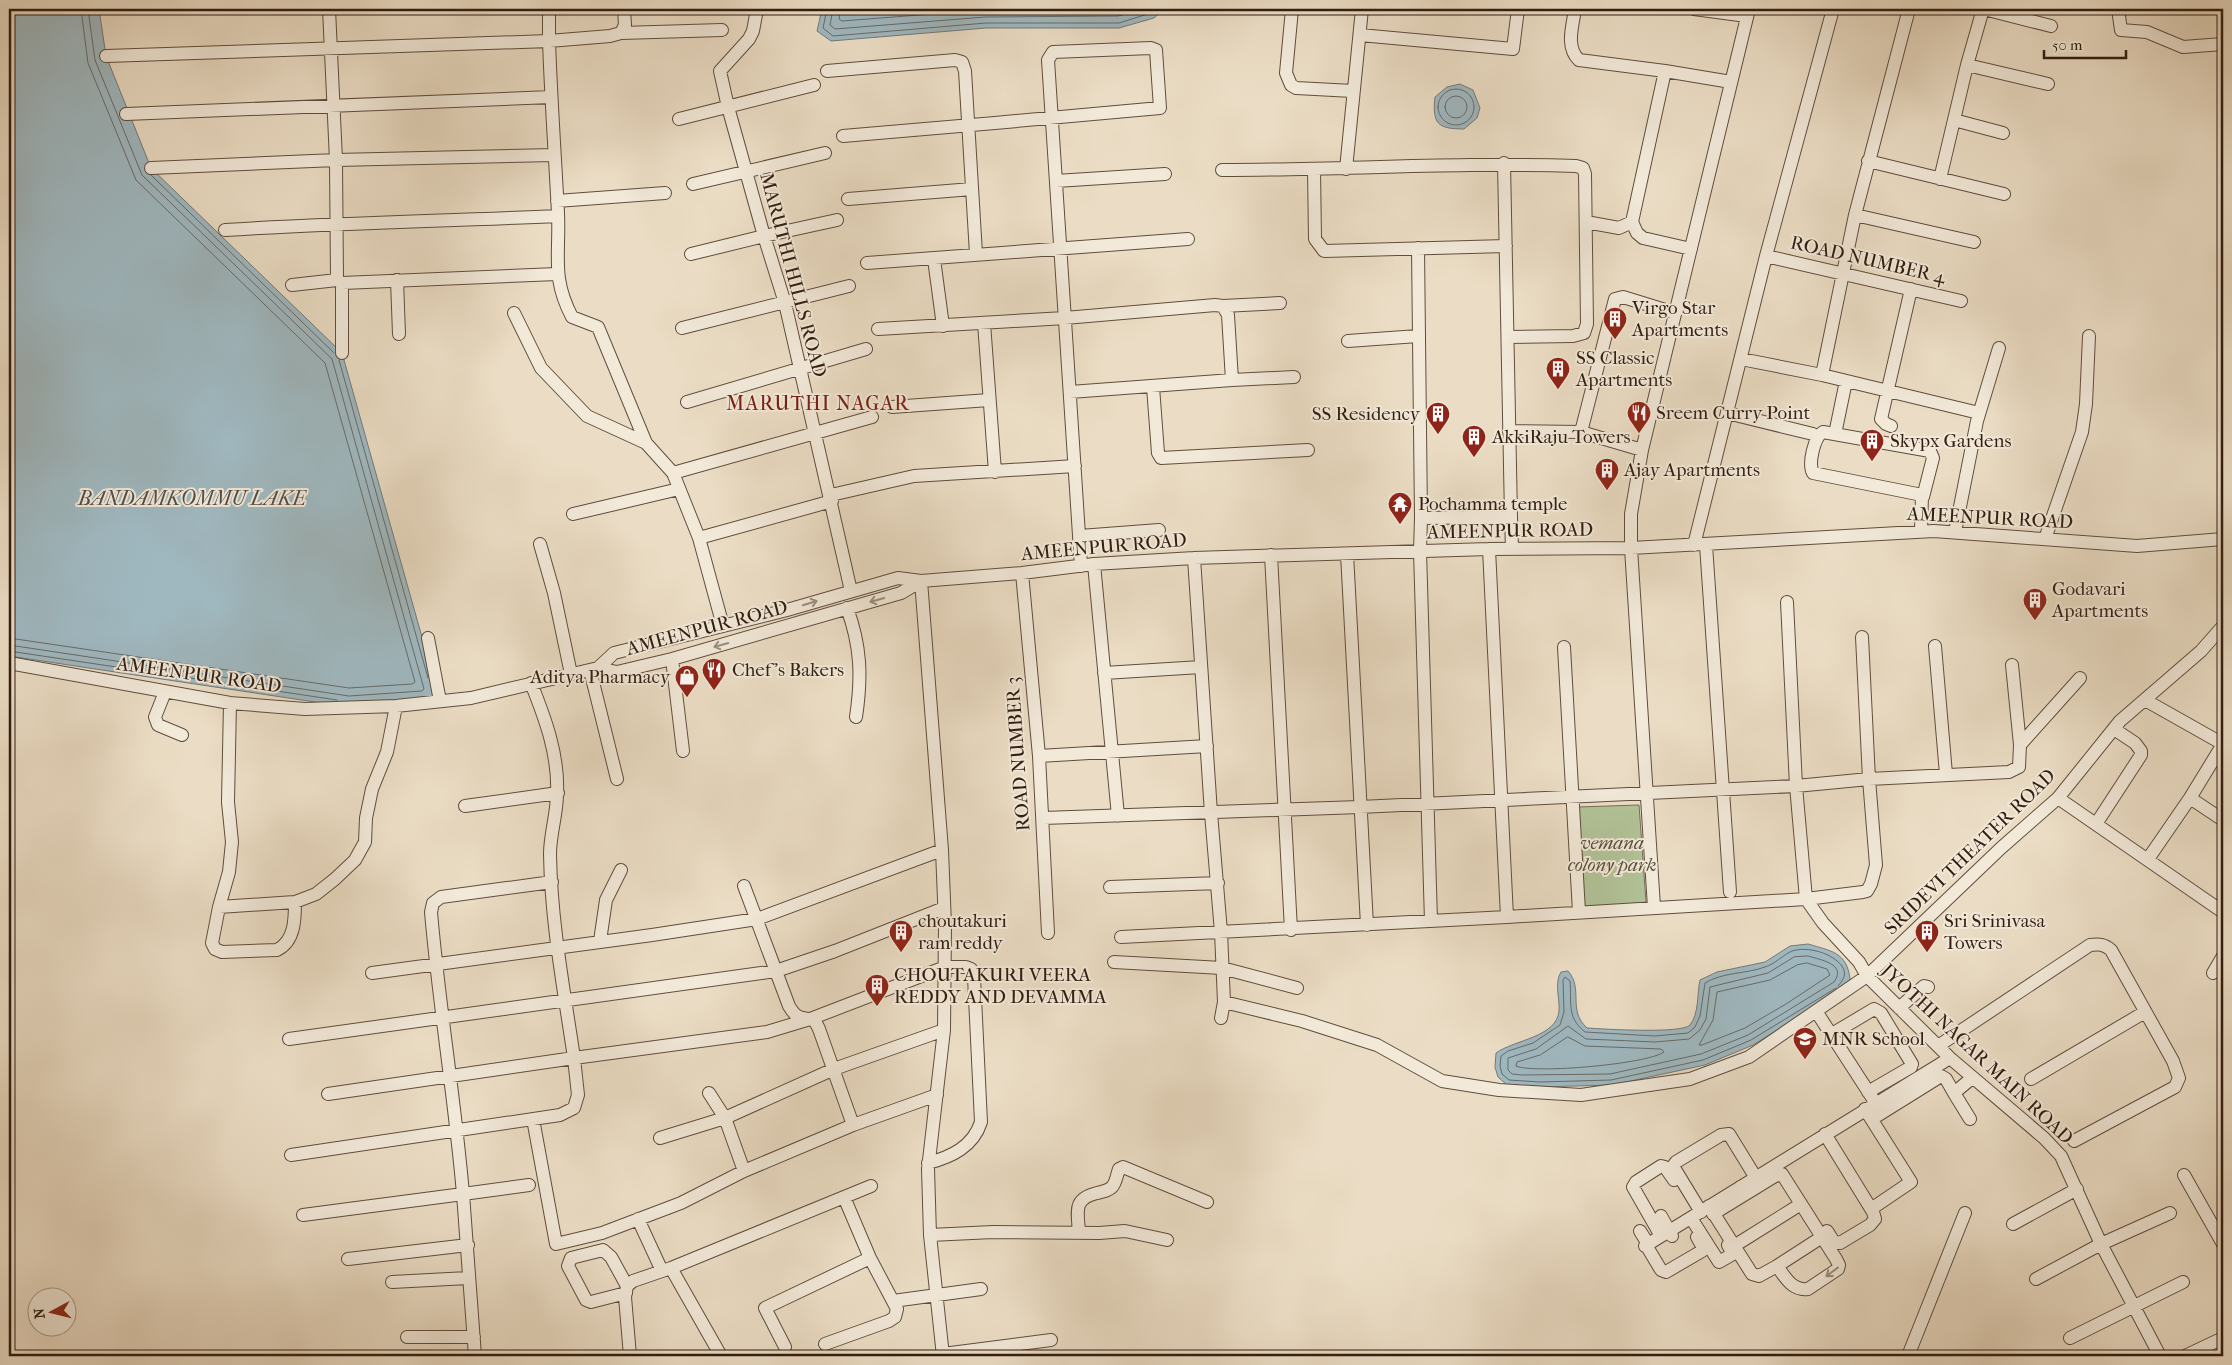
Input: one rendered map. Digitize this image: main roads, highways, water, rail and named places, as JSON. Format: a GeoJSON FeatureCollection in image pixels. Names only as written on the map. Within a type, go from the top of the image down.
{"type":"FeatureCollection","features":[{"type":"Feature","properties":{"kind":"water","name":"BANDAMKOMMU LAKE"},"geometry":{"type":"Polygon","coordinates":[[[9,9],[99,9],[106,56],[151,168],[342,353],[440,701],[348,707],[9,656],[9,9]]]}},
{"type":"Feature","properties":{"kind":"water"},"geometry":{"type":"Polygon","coordinates":[[[822,9],[1164,9],[1154,18],[1119,28],[986,28],[831,41],[817,31],[822,9]]]}},
{"type":"Feature","properties":{"kind":"water"},"geometry":{"type":"Polygon","coordinates":[[[1460,84],[1473,90],[1480,108],[1477,118],[1464,129],[1448,128],[1436,119],[1435,97],[1447,87],[1460,84]]]}},
{"type":"Feature","properties":{"kind":"water"},"geometry":{"type":"Polygon","coordinates":[[[1808,944],[1831,951],[1841,958],[1848,970],[1850,979],[1842,990],[1753,1045],[1705,1065],[1612,1085],[1540,1087],[1507,1085],[1498,1077],[1495,1067],[1496,1053],[1534,1037],[1551,1027],[1556,1020],[1559,1011],[1558,981],[1561,972],[1568,971],[1573,978],[1576,1007],[1581,1021],[1587,1028],[1642,1030],[1684,1028],[1690,1025],[1695,1015],[1700,980],[1717,972],[1765,962],[1790,946],[1808,944]]]}},
{"type":"Feature","properties":{"kind":"place","name":"Virgo Star Apartments"},"geometry":{"type":"Point","coordinates":[1615,340]}},
{"type":"Feature","properties":{"kind":"place","name":"SS Classic Apartments"},"geometry":{"type":"Point","coordinates":[1558,390]}},
{"type":"Feature","properties":{"kind":"place","name":"Sreem Curry Point"},"geometry":{"type":"Point","coordinates":[1639,434]}},
{"type":"Feature","properties":{"kind":"place","name":"SS Residency"},"geometry":{"type":"Point","coordinates":[1438,435]}},
{"type":"Feature","properties":{"kind":"place","name":"AkkiRaju Towers"},"geometry":{"type":"Point","coordinates":[1474,458]}},
{"type":"Feature","properties":{"kind":"place","name":"Skypx Gardens"},"geometry":{"type":"Point","coordinates":[1872,462]}},
{"type":"Feature","properties":{"kind":"place","name":"Ajay Apartments"},"geometry":{"type":"Point","coordinates":[1607,491]}},
{"type":"Feature","properties":{"kind":"place","name":"Pochamma temple"},"geometry":{"type":"Point","coordinates":[1400,525]}},
{"type":"Feature","properties":{"kind":"place","name":"Godavari Apartments"},"geometry":{"type":"Point","coordinates":[2035,621]}},
{"type":"Feature","properties":{"kind":"place","name":"Chef's Bakers"},"geometry":{"type":"Point","coordinates":[714,691]}},
{"type":"Feature","properties":{"kind":"place","name":"Aditya Pharmacy"},"geometry":{"type":"Point","coordinates":[687,698]}},
{"type":"Feature","properties":{"kind":"place","name":"choutakuri ram reddy"},"geometry":{"type":"Point","coordinates":[901,953]}},
{"type":"Feature","properties":{"kind":"place","name":"Sri Srinivasa Towers"},"geometry":{"type":"Point","coordinates":[1927,953]}},
{"type":"Feature","properties":{"kind":"place","name":"CHOUTAKURI VEERA REDDY AND DEVAMMA"},"geometry":{"type":"Point","coordinates":[877,1007]}},
{"type":"Feature","properties":{"kind":"place","name":"MNR School"},"geometry":{"type":"Point","coordinates":[1805,1060]}},
{"type":"Feature","properties":{"kind":"district","name":"MARUTHI NAGAR"},"geometry":{"type":"Point","coordinates":[818,403]}},
{"type":"Feature","properties":{"kind":"park label","name":"vemana colony park"},"geometry":{"type":"Point","coordinates":[1612,854]}}]}
